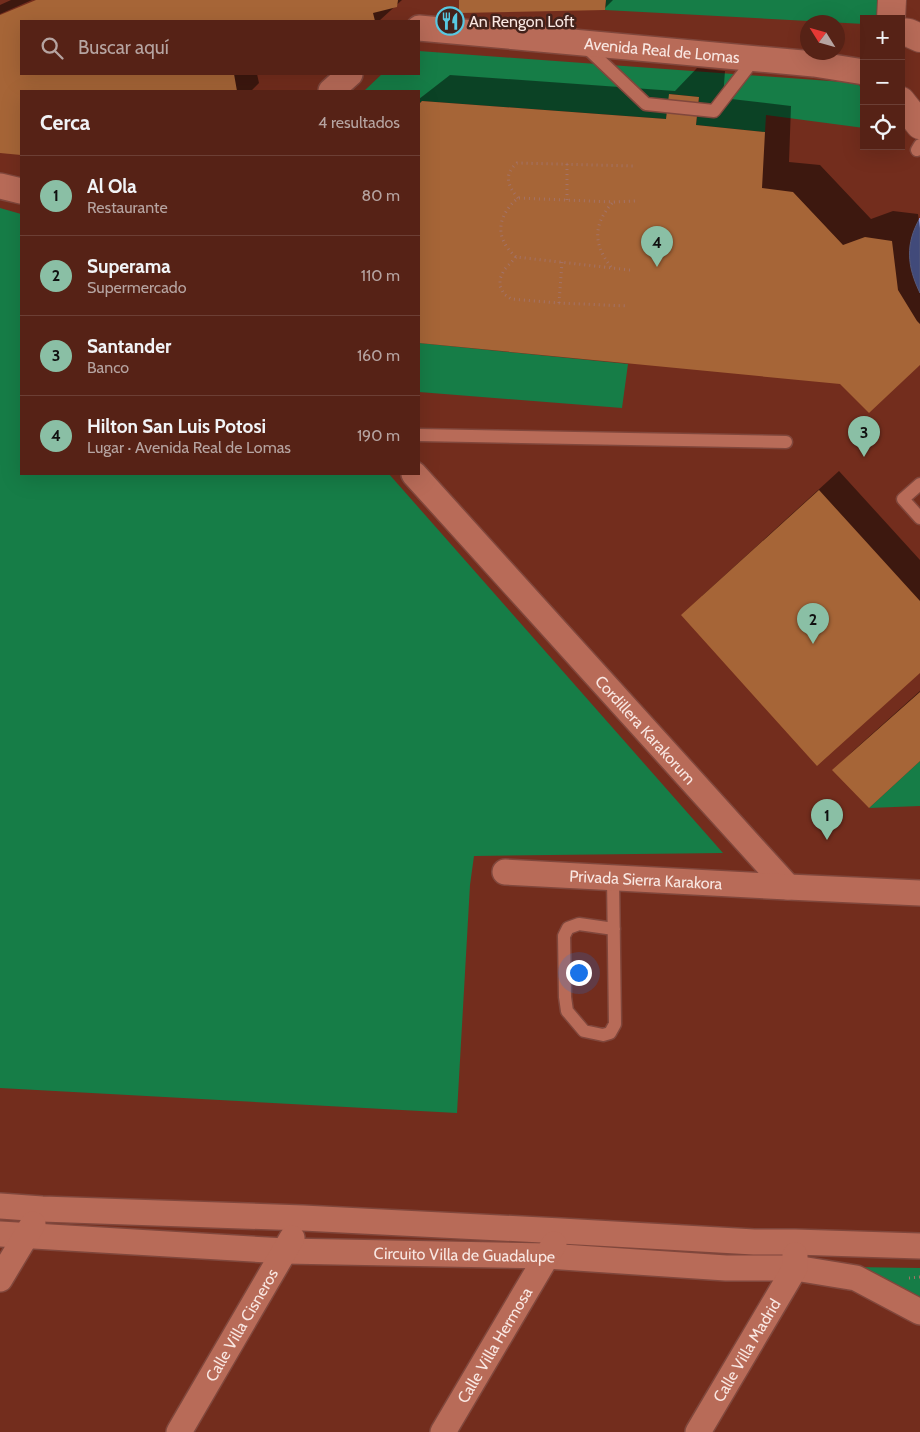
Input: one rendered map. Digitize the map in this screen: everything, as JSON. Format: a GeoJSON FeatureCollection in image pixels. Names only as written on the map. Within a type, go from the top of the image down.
{"type":"FeatureCollection","features":[{"type":"Feature","properties":{"kind":"street"},"geometry":{"type":"LineString","coordinates":[[891,15],[892,0]]}},
{"type":"Feature","properties":{"kind":"street","name":"Avenida Real de Lomas"},"geometry":{"type":"LineString","coordinates":[[420,28],[756,58],[860,71]]}},
{"type":"Feature","properties":{"kind":"street"},"geometry":{"type":"LineString","coordinates":[[905,32],[920,38]]}},
{"type":"Feature","properties":{"kind":"street","name":"Avenida Real de Lomas"},"geometry":{"type":"LineString","coordinates":[[814,64],[860,58]]}},
{"type":"Feature","properties":{"kind":"street"},"geometry":{"type":"LineString","coordinates":[[332,90],[349,75]]}},
{"type":"Feature","properties":{"kind":"street"},"geometry":{"type":"LineString","coordinates":[[905,99],[920,92]]}},
{"type":"Feature","properties":{"kind":"street"},"geometry":{"type":"LineString","coordinates":[[903,105],[919,140]]}},
{"type":"Feature","properties":{"kind":"street"},"geometry":{"type":"LineString","coordinates":[[0,186],[20,191]]}},
{"type":"Feature","properties":{"kind":"street","name":"Cordillera Karakorum"},"geometry":{"type":"LineString","coordinates":[[415,475],[788,887]]}},
{"type":"Feature","properties":{"kind":"street","name":"Privada Sierra Karakora"},"geometry":{"type":"LineString","coordinates":[[505,872],[788,887]]}},
{"type":"Feature","properties":{"kind":"street"},"geometry":{"type":"LineString","coordinates":[[788,887],[920,893]]}},
{"type":"Feature","properties":{"kind":"street","name":"Circuito Villa de Guadalupe"},"geometry":{"type":"LineString","coordinates":[[0,1206],[304,1218],[754,1242],[920,1246]]}},
{"type":"Feature","properties":{"kind":"street"},"geometry":{"type":"LineString","coordinates":[[0,1278],[42,1209]]}},
{"type":"Feature","properties":{"kind":"street","name":"Calle Villa Cisneros"},"geometry":{"type":"LineString","coordinates":[[179,1432],[304,1218]]}},
{"type":"Feature","properties":{"kind":"street","name":"Calle Villa Hermosa"},"geometry":{"type":"LineString","coordinates":[[442,1432],[561,1231]]}},
{"type":"Feature","properties":{"kind":"street","name":"Circuito Villa de Guadalupe"},"geometry":{"type":"LineString","coordinates":[[0,1234],[285,1251],[547,1256],[726,1268],[795,1268],[856,1278],[920,1312]]}},
{"type":"Feature","properties":{"kind":"street"},"geometry":{"type":"LineString","coordinates":[[795,1242],[795,1268]]}},
{"type":"Feature","properties":{"kind":"street","name":"Calle Villa Madrid"},"geometry":{"type":"LineString","coordinates":[[698,1432],[795,1268]]}},
{"type":"Feature","properties":{"kind":"lane"},"geometry":{"type":"LineString","coordinates":[[581,43],[646,104],[714,111],[756,58]]}},
{"type":"Feature","properties":{"kind":"lane"},"geometry":{"type":"LineString","coordinates":[[420,435],[786,442]]}},
{"type":"Feature","properties":{"kind":"lane"},"geometry":{"type":"LineString","coordinates":[[920,484],[903,499],[920,518]]}},
{"type":"Feature","properties":{"kind":"lane"},"geometry":{"type":"LineString","coordinates":[[614,878],[615,1024],[610,1033],[603,1035],[584,1031],[567,1011],[564,936],[568,928],[579,924],[614,929]]}},
{"type":"Feature","properties":{"kind":"path"},"geometry":{"type":"LineString","coordinates":[[518,198],[509,184],[508,178],[511,168],[517,163],[636,166]]}},
{"type":"Feature","properties":{"kind":"path"},"geometry":{"type":"LineString","coordinates":[[567,164],[567,200]]}},
{"type":"Feature","properties":{"kind":"path"},"geometry":{"type":"LineString","coordinates":[[630,270],[516,257],[504,243],[501,222],[509,205],[518,198],[613,202],[635,201]]}},
{"type":"Feature","properties":{"kind":"path"},"geometry":{"type":"LineString","coordinates":[[611,267],[604,259],[598,246],[597,231],[601,217],[613,202]]}},
{"type":"Feature","properties":{"kind":"path"},"geometry":{"type":"LineString","coordinates":[[516,257],[508,264],[500,279],[500,286],[504,294],[511,299],[628,306]]}},
{"type":"Feature","properties":{"kind":"path"},"geometry":{"type":"LineString","coordinates":[[559,302],[562,262]]}},
{"type":"Feature","properties":{"kind":"green space"},"geometry":{"type":"Polygon","coordinates":[[[606,0],[879,0],[877,15],[860,15],[860,24],[845,23],[845,15],[800,15],[800,21],[605,10],[606,0]]]}},
{"type":"Feature","properties":{"kind":"green space"},"geometry":{"type":"Polygon","coordinates":[[[420,51],[857,83],[860,86],[860,127],[766,115],[765,132],[696,125],[699,97],[670,94],[666,119],[422,101],[420,103],[420,90],[365,90],[381,75],[420,75],[420,51]]]}},
{"type":"Feature","properties":{"kind":"green space"},"geometry":{"type":"Polygon","coordinates":[[[0,208],[20,214],[20,475],[390,475],[723,853],[474,856],[470,885],[457,1113],[0,1088],[0,208]]]}},
{"type":"Feature","properties":{"kind":"green space"},"geometry":{"type":"Polygon","coordinates":[[[420,343],[628,364],[622,408],[420,392],[420,343]]]}},
{"type":"Feature","properties":{"kind":"green space"},"geometry":{"type":"Polygon","coordinates":[[[920,761],[920,806],[869,808],[920,761]]]}},
{"type":"Feature","properties":{"kind":"green space"},"geometry":{"type":"Polygon","coordinates":[[[853,1267],[920,1268],[920,1303],[853,1267]]]}},
{"type":"Feature","properties":{"kind":"water"},"geometry":{"type":"Polygon","coordinates":[[[920,218],[920,293],[912,274],[910,246],[920,218]]]}},
{"type":"Feature","properties":{"kind":"building"},"geometry":{"type":"Polygon","coordinates":[[[36,0],[398,0],[397,7],[373,13],[375,20],[20,20],[20,75],[234,75],[237,90],[20,90],[20,155],[0,153],[0,15],[36,0]]]}},
{"type":"Feature","properties":{"kind":"building"},"geometry":{"type":"Polygon","coordinates":[[[459,0],[606,0],[605,10],[459,13],[459,0]]]}},
{"type":"Feature","properties":{"kind":"building"},"geometry":{"type":"Polygon","coordinates":[[[669,94],[699,97],[696,125],[765,132],[762,188],[793,192],[843,245],[865,237],[892,241],[898,290],[920,324],[920,365],[869,413],[840,384],[420,343],[420,103],[422,101],[666,119],[669,94]]]}},
{"type":"Feature","properties":{"kind":"building"},"geometry":{"type":"Polygon","coordinates":[[[819,490],[920,601],[920,673],[817,766],[681,615],[819,490]]]}},
{"type":"Feature","properties":{"kind":"building"},"geometry":{"type":"Polygon","coordinates":[[[920,692],[920,761],[869,808],[832,770],[920,692]]]}},
{"type":"Feature","properties":{"kind":"place","name":"An Rengon Loft"},"geometry":{"type":"Point","coordinates":[450,21]}},
{"type":"Feature","properties":{"kind":"place","name":"Hilton San Luis Potosi"},"geometry":{"type":"Point","coordinates":[657,267]}},
{"type":"Feature","properties":{"kind":"place","name":"Santander"},"geometry":{"type":"Point","coordinates":[864,457]}},
{"type":"Feature","properties":{"kind":"place","name":"Superama"},"geometry":{"type":"Point","coordinates":[813,644]}},
{"type":"Feature","properties":{"kind":"place","name":"Al Ola"},"geometry":{"type":"Point","coordinates":[827,840]}}]}
